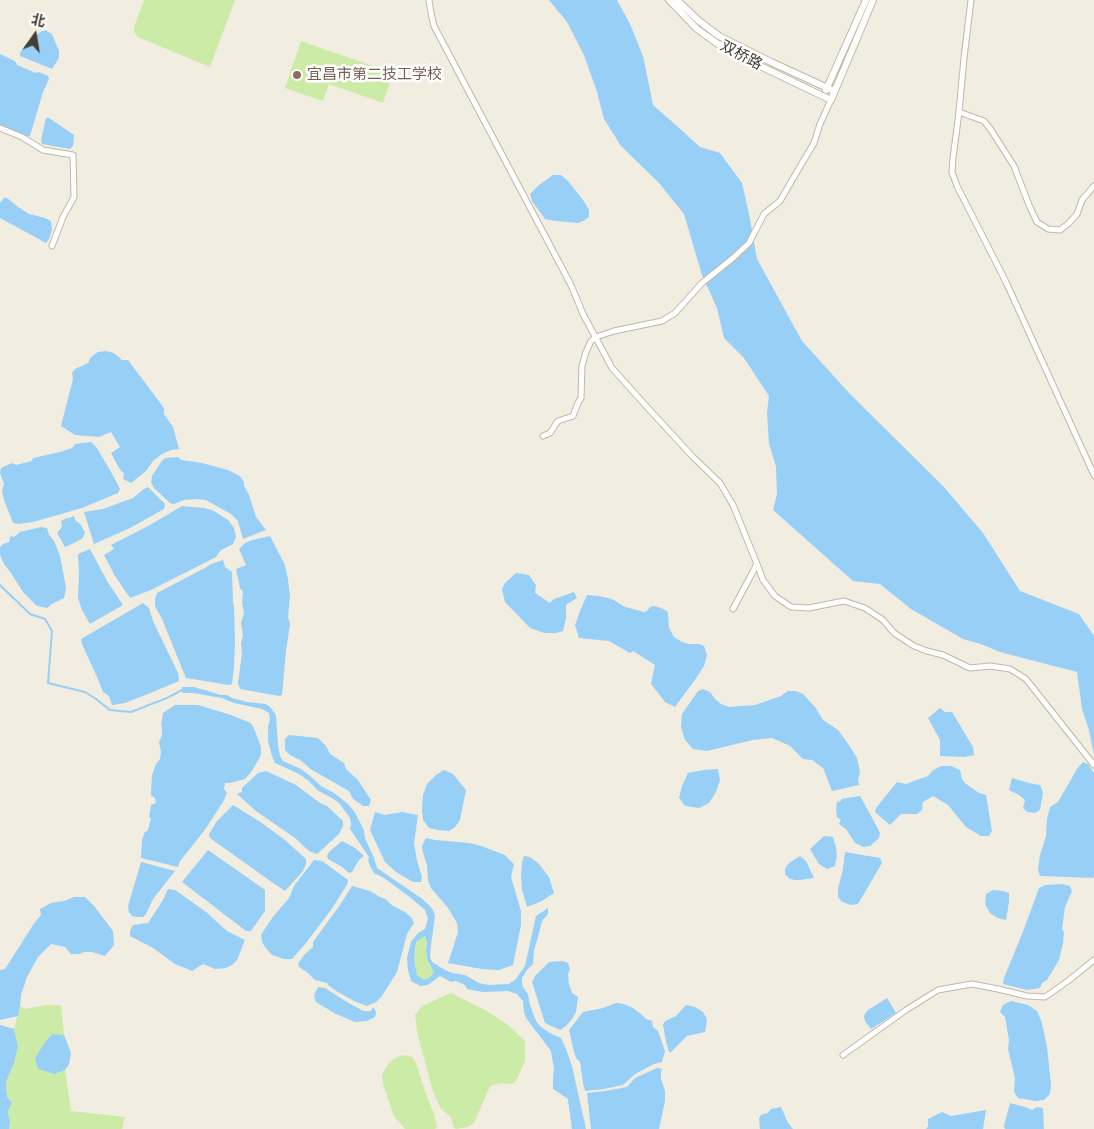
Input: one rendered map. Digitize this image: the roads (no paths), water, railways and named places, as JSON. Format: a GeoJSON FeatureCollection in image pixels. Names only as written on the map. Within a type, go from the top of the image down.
{"type":"FeatureCollection","features":[{"type":"Feature","properties":{"kind":"street"},"geometry":{"type":"LineString","coordinates":[[429,0],[434,26],[571,285],[612,368],[673,436],[720,483],[733,505],[763,580],[775,596],[791,606],[809,608],[844,601],[865,608],[883,620],[894,633],[914,646],[944,655],[970,668],[990,666],[1010,669],[1026,680],[1094,765]]}},
{"type":"Feature","properties":{"kind":"street","name":"双桥路"},"geometry":{"type":"LineString","coordinates":[[669,0],[698,29],[718,44],[831,100]]}},
{"type":"Feature","properties":{"kind":"street"},"geometry":{"type":"LineString","coordinates":[[677,0],[699,21],[719,36],[753,54],[834,91]]}},
{"type":"Feature","properties":{"kind":"street"},"geometry":{"type":"LineString","coordinates":[[823,96],[866,0]]}},
{"type":"Feature","properties":{"kind":"street"},"geometry":{"type":"LineString","coordinates":[[543,436],[550,433],[558,421],[573,416],[581,398],[582,366],[591,341],[596,337],[614,331],[662,321],[675,312],[702,283],[749,243],[764,214],[780,201],[814,143],[820,124],[873,0]]}},
{"type":"Feature","properties":{"kind":"street"},"geometry":{"type":"LineString","coordinates":[[971,0],[952,172],[957,186],[1006,282],[1094,475]]}},
{"type":"Feature","properties":{"kind":"street"},"geometry":{"type":"LineString","coordinates":[[960,112],[984,120],[1014,166],[1037,222],[1048,230],[1060,230],[1069,222],[1077,214],[1082,200],[1094,186]]}},
{"type":"Feature","properties":{"kind":"street"},"geometry":{"type":"LineString","coordinates":[[0,128],[22,136],[42,150],[73,155],[74,197],[63,217],[52,246]]}},
{"type":"Feature","properties":{"kind":"street"},"geometry":{"type":"LineString","coordinates":[[733,609],[757,564]]}},
{"type":"Feature","properties":{"kind":"street"},"geometry":{"type":"LineString","coordinates":[[843,1054],[938,990],[972,984],[998,988],[1027,996],[1046,997],[1094,960]]}},
{"type":"Feature","properties":{"kind":"water"},"geometry":{"type":"Polygon","coordinates":[[[549,0],[617,0],[630,24],[643,56],[653,105],[700,147],[720,153],[742,183],[757,259],[802,341],[850,394],[944,487],[983,533],[1020,591],[1079,614],[1094,636],[1094,755],[1082,709],[1077,672],[1000,652],[963,639],[911,609],[880,584],[853,581],[773,510],[777,494],[776,467],[769,444],[767,413],[769,396],[744,358],[724,338],[717,308],[702,275],[684,214],[659,183],[621,146],[604,119],[584,55],[567,22],[549,0]]]}},
{"type":"Feature","properties":{"kind":"water"},"geometry":{"type":"Polygon","coordinates":[[[45,30],[52,34],[59,51],[59,58],[52,69],[20,56],[23,48],[40,32],[45,30]]]}},
{"type":"Feature","properties":{"kind":"water"},"geometry":{"type":"Polygon","coordinates":[[[0,54],[15,61],[17,65],[48,76],[49,79],[43,92],[30,136],[0,126],[0,54]]]}},
{"type":"Feature","properties":{"kind":"water"},"geometry":{"type":"Polygon","coordinates":[[[46,118],[49,118],[74,135],[73,146],[70,149],[42,144],[41,140],[46,118]]]}},
{"type":"Feature","properties":{"kind":"water"},"geometry":{"type":"Polygon","coordinates":[[[553,175],[561,175],[568,181],[589,210],[589,217],[578,223],[545,219],[532,201],[530,194],[553,175]]]}},
{"type":"Feature","properties":{"kind":"water"},"geometry":{"type":"Polygon","coordinates":[[[4,198],[7,198],[29,214],[51,221],[52,230],[46,243],[0,218],[0,203],[4,198]]]}},
{"type":"Feature","properties":{"kind":"water"},"geometry":{"type":"Polygon","coordinates":[[[98,352],[114,353],[122,360],[128,360],[164,408],[164,414],[173,427],[179,449],[162,454],[131,483],[123,479],[124,474],[111,453],[120,447],[111,432],[99,437],[75,435],[61,426],[73,379],[72,373],[75,369],[88,363],[91,357],[98,352]]]}},
{"type":"Feature","properties":{"kind":"water"},"geometry":{"type":"Polygon","coordinates":[[[91,442],[97,448],[115,479],[120,489],[118,493],[82,508],[33,522],[13,523],[2,491],[4,484],[0,473],[1,468],[12,463],[16,465],[32,461],[33,458],[60,452],[72,448],[75,444],[91,442]]]}},
{"type":"Feature","properties":{"kind":"water"},"geometry":{"type":"Polygon","coordinates":[[[178,457],[181,460],[228,470],[240,476],[244,482],[256,517],[266,530],[243,539],[238,521],[231,514],[206,500],[184,500],[174,504],[170,503],[154,488],[151,482],[152,476],[165,458],[178,457]]]}},
{"type":"Feature","properties":{"kind":"water"},"geometry":{"type":"Polygon","coordinates":[[[148,487],[165,504],[164,509],[130,528],[94,544],[84,512],[103,509],[133,498],[148,487]]]}},
{"type":"Feature","properties":{"kind":"water"},"geometry":{"type":"Polygon","coordinates":[[[182,506],[214,511],[228,520],[234,528],[236,537],[233,544],[221,550],[216,557],[151,590],[130,598],[104,555],[114,549],[111,545],[182,506]]]}},
{"type":"Feature","properties":{"kind":"water"},"geometry":{"type":"Polygon","coordinates":[[[73,516],[85,533],[82,539],[65,547],[57,533],[62,527],[61,521],[73,516]]]}},
{"type":"Feature","properties":{"kind":"water"},"geometry":{"type":"Polygon","coordinates":[[[41,527],[47,528],[49,535],[54,541],[60,556],[66,588],[64,598],[47,608],[37,606],[23,592],[0,555],[0,547],[9,542],[11,536],[14,537],[20,532],[41,527]]]}},
{"type":"Feature","properties":{"kind":"water"},"geometry":{"type":"Polygon","coordinates":[[[270,536],[285,565],[290,596],[288,617],[290,624],[282,695],[279,696],[240,689],[238,683],[243,635],[241,623],[244,613],[242,603],[243,592],[240,588],[236,569],[246,565],[239,549],[245,543],[252,540],[270,536]]]}},
{"type":"Feature","properties":{"kind":"water"},"geometry":{"type":"Polygon","coordinates":[[[90,549],[107,581],[123,605],[90,624],[78,598],[78,554],[90,549]]]}},
{"type":"Feature","properties":{"kind":"water"},"geometry":{"type":"Polygon","coordinates":[[[223,560],[225,567],[232,572],[234,607],[234,667],[232,684],[229,685],[186,678],[155,606],[157,593],[211,564],[223,560]]]}},
{"type":"Feature","properties":{"kind":"water"},"geometry":{"type":"Polygon","coordinates":[[[516,573],[529,575],[536,585],[535,593],[550,603],[554,599],[574,592],[577,598],[566,605],[563,631],[544,633],[530,628],[505,602],[502,589],[505,583],[516,573]]]}},
{"type":"Feature","properties":{"kind":"water"},"geometry":{"type":"Polygon","coordinates":[[[587,595],[612,599],[625,607],[644,612],[654,606],[661,608],[667,611],[669,628],[674,637],[682,642],[704,646],[707,655],[704,666],[675,707],[665,702],[651,684],[655,665],[633,651],[630,653],[609,641],[579,638],[575,625],[587,595]]]}},
{"type":"Feature","properties":{"kind":"water"},"geometry":{"type":"Polygon","coordinates":[[[143,603],[149,608],[153,621],[178,673],[179,681],[125,703],[112,705],[109,696],[103,692],[81,639],[143,603]]]}},
{"type":"Feature","properties":{"kind":"water"},"geometry":{"type":"Polygon","coordinates":[[[182,687],[194,687],[247,702],[266,704],[270,707],[276,715],[278,745],[283,761],[301,769],[321,786],[348,804],[364,830],[365,838],[377,868],[421,898],[433,910],[435,916],[430,957],[432,962],[445,970],[465,975],[479,983],[488,985],[509,984],[516,979],[525,966],[536,916],[548,908],[548,914],[542,921],[534,950],[533,964],[522,978],[522,983],[528,994],[536,1021],[541,1027],[561,1038],[566,1049],[572,1066],[586,1129],[572,1129],[568,1099],[553,1089],[554,1069],[551,1051],[526,1018],[523,1001],[517,994],[508,991],[483,992],[467,989],[465,985],[456,981],[451,982],[440,976],[428,985],[420,986],[411,981],[407,958],[411,942],[418,933],[425,929],[428,918],[425,910],[384,878],[374,873],[368,861],[369,857],[350,829],[350,818],[339,803],[317,790],[299,774],[275,763],[268,741],[269,713],[262,709],[234,703],[222,698],[182,693],[182,687]],[[425,936],[417,941],[414,959],[417,975],[424,980],[434,972],[428,961],[425,936]]]}},
{"type":"Feature","properties":{"kind":"water"},"geometry":{"type":"Polygon","coordinates":[[[703,689],[710,692],[721,704],[729,707],[755,705],[781,696],[788,691],[796,691],[803,694],[815,707],[823,720],[838,730],[851,748],[857,758],[860,772],[859,785],[832,791],[823,768],[812,760],[803,759],[790,746],[772,738],[753,740],[707,751],[693,749],[685,740],[681,727],[682,714],[698,691],[703,689]]]}},
{"type":"Feature","properties":{"kind":"water"},"geometry":{"type":"Polygon","coordinates":[[[175,705],[198,705],[251,723],[261,747],[261,755],[245,779],[225,783],[224,789],[227,793],[223,802],[204,831],[180,861],[178,867],[141,858],[142,840],[145,832],[148,830],[151,818],[149,817],[151,805],[156,803],[155,798],[151,795],[152,775],[160,759],[159,742],[162,735],[163,713],[175,705]]]}},
{"type":"Feature","properties":{"kind":"water"},"geometry":{"type":"Polygon","coordinates":[[[940,708],[945,712],[952,712],[973,747],[974,755],[964,757],[940,756],[940,740],[928,718],[940,708]]]}},
{"type":"Feature","properties":{"kind":"water"},"geometry":{"type":"Polygon","coordinates":[[[289,735],[318,738],[326,746],[330,754],[344,763],[346,769],[358,780],[371,800],[369,806],[363,806],[353,799],[349,791],[290,755],[285,750],[285,739],[289,735]]]}},
{"type":"Feature","properties":{"kind":"water"},"geometry":{"type":"Polygon","coordinates":[[[1083,762],[1088,764],[1094,773],[1094,876],[1093,878],[1040,876],[1038,870],[1040,855],[1046,836],[1050,807],[1058,802],[1083,762]]]}},
{"type":"Feature","properties":{"kind":"water"},"geometry":{"type":"Polygon","coordinates":[[[941,766],[951,766],[960,770],[962,779],[966,784],[979,793],[986,795],[992,831],[989,836],[981,836],[966,827],[948,805],[933,796],[923,802],[922,810],[917,814],[901,814],[890,825],[875,812],[876,808],[897,782],[906,784],[928,776],[932,771],[941,766]]]}},
{"type":"Feature","properties":{"kind":"water"},"geometry":{"type":"Polygon","coordinates":[[[718,769],[720,780],[716,792],[709,803],[699,808],[685,806],[679,798],[688,773],[718,769]]]}},
{"type":"Feature","properties":{"kind":"water"},"geometry":{"type":"Polygon","coordinates":[[[444,770],[453,774],[466,790],[460,820],[449,831],[429,828],[423,820],[422,810],[423,795],[427,784],[444,770]]]}},
{"type":"Feature","properties":{"kind":"water"},"geometry":{"type":"Polygon","coordinates":[[[266,771],[296,785],[327,806],[343,821],[339,834],[317,854],[309,851],[295,838],[256,811],[237,794],[242,792],[242,788],[258,773],[266,771]]]}},
{"type":"Feature","properties":{"kind":"water"},"geometry":{"type":"Polygon","coordinates":[[[1012,778],[1040,785],[1043,792],[1040,810],[1035,813],[1027,812],[1023,808],[1025,800],[1009,790],[1012,778]]]}},
{"type":"Feature","properties":{"kind":"water"},"geometry":{"type":"Polygon","coordinates":[[[860,796],[880,833],[879,838],[870,846],[863,847],[855,843],[846,829],[839,824],[841,820],[837,817],[836,809],[837,802],[841,801],[841,799],[860,796]]]}},
{"type":"Feature","properties":{"kind":"water"},"geometry":{"type":"Polygon","coordinates":[[[233,805],[285,840],[306,859],[303,871],[285,891],[210,838],[209,834],[217,821],[233,805]]]}},
{"type":"Feature","properties":{"kind":"water"},"geometry":{"type":"Polygon","coordinates":[[[375,812],[385,815],[402,812],[418,815],[414,843],[422,877],[421,882],[413,882],[396,872],[385,862],[370,830],[375,812]]]}},
{"type":"Feature","properties":{"kind":"water"},"geometry":{"type":"Polygon","coordinates":[[[824,836],[833,837],[837,856],[835,866],[827,869],[819,864],[810,849],[824,836]]]}},
{"type":"Feature","properties":{"kind":"water"},"geometry":{"type":"Polygon","coordinates":[[[426,838],[481,846],[505,855],[514,864],[511,877],[521,911],[521,925],[513,965],[499,970],[448,963],[458,932],[457,923],[448,908],[431,888],[428,880],[427,865],[422,846],[426,838]]]}},
{"type":"Feature","properties":{"kind":"water"},"geometry":{"type":"Polygon","coordinates":[[[342,841],[355,848],[364,856],[359,860],[352,872],[349,873],[328,859],[327,856],[342,841]]]}},
{"type":"Feature","properties":{"kind":"water"},"geometry":{"type":"Polygon","coordinates":[[[208,850],[265,890],[265,911],[251,931],[246,931],[182,882],[208,850]]]}},
{"type":"Feature","properties":{"kind":"water"},"geometry":{"type":"Polygon","coordinates":[[[845,852],[880,858],[882,863],[858,904],[851,905],[842,902],[838,897],[845,852]]]}},
{"type":"Feature","properties":{"kind":"water"},"geometry":{"type":"Polygon","coordinates":[[[524,856],[530,857],[539,864],[549,877],[554,893],[542,901],[527,907],[522,890],[521,875],[524,856]]]}},
{"type":"Feature","properties":{"kind":"water"},"geometry":{"type":"Polygon","coordinates":[[[800,856],[806,861],[814,878],[795,880],[790,879],[785,874],[785,869],[789,863],[800,856]]]}},
{"type":"Feature","properties":{"kind":"water"},"geometry":{"type":"Polygon","coordinates":[[[314,860],[322,861],[348,880],[347,885],[331,910],[292,959],[284,959],[272,955],[262,942],[261,935],[289,898],[294,886],[314,860]]]}},
{"type":"Feature","properties":{"kind":"water"},"geometry":{"type":"Polygon","coordinates":[[[141,862],[175,871],[153,899],[146,914],[143,917],[137,917],[132,916],[128,906],[141,862]]]}},
{"type":"Feature","properties":{"kind":"water"},"geometry":{"type":"Polygon","coordinates":[[[1062,884],[1070,886],[1072,891],[1065,907],[1062,929],[1064,932],[1063,943],[1059,960],[1040,988],[1027,990],[1003,984],[1039,888],[1045,885],[1062,884]]]}},
{"type":"Feature","properties":{"kind":"water"},"geometry":{"type":"Polygon","coordinates":[[[352,886],[370,891],[385,899],[393,906],[405,912],[412,918],[414,923],[407,934],[397,972],[382,996],[376,1002],[367,1006],[338,992],[327,983],[315,980],[298,964],[313,947],[313,942],[352,886]]]}},
{"type":"Feature","properties":{"kind":"water"},"geometry":{"type":"Polygon","coordinates":[[[168,889],[175,890],[206,912],[227,931],[245,940],[237,960],[232,965],[226,968],[215,969],[203,964],[192,971],[175,964],[153,948],[130,936],[133,925],[148,923],[168,889]]]}},
{"type":"Feature","properties":{"kind":"water"},"geometry":{"type":"Polygon","coordinates":[[[993,890],[1009,893],[1006,920],[990,913],[985,904],[986,894],[993,890]]]}},
{"type":"Feature","properties":{"kind":"water"},"geometry":{"type":"Polygon","coordinates":[[[74,897],[85,897],[94,906],[113,931],[114,945],[105,956],[92,952],[71,954],[65,947],[51,944],[38,957],[27,977],[21,995],[18,1016],[0,1020],[0,970],[5,969],[41,915],[40,909],[51,903],[74,897]]]}},
{"type":"Feature","properties":{"kind":"water"},"geometry":{"type":"Polygon","coordinates":[[[563,961],[568,963],[570,969],[568,974],[572,993],[578,997],[576,1012],[566,1026],[560,1030],[545,1023],[532,982],[535,976],[549,962],[563,961]]]}},
{"type":"Feature","properties":{"kind":"water"},"geometry":{"type":"Polygon","coordinates":[[[318,987],[325,988],[363,1011],[371,1011],[373,1007],[376,1012],[375,1017],[367,1021],[355,1022],[336,1014],[316,1002],[314,995],[318,987]]]}},
{"type":"Feature","properties":{"kind":"water"},"geometry":{"type":"Polygon","coordinates":[[[887,998],[896,1013],[871,1029],[865,1021],[865,1014],[887,998]]]}},
{"type":"Feature","properties":{"kind":"water"},"geometry":{"type":"Polygon","coordinates":[[[1011,1001],[1028,1005],[1037,1011],[1042,1023],[1047,1047],[1051,1085],[1050,1094],[1044,1100],[1036,1101],[1018,1098],[1014,1092],[1015,1078],[1008,1049],[1009,1040],[1005,1017],[1000,1012],[1003,1005],[1011,1001]]]}},
{"type":"Feature","properties":{"kind":"water"},"geometry":{"type":"Polygon","coordinates":[[[616,1003],[633,1008],[646,1019],[652,1021],[653,1027],[658,1031],[665,1051],[662,1062],[635,1074],[623,1085],[585,1091],[580,1062],[576,1058],[569,1030],[583,1012],[616,1003]]]}},
{"type":"Feature","properties":{"kind":"water"},"geometry":{"type":"Polygon","coordinates":[[[686,1005],[695,1007],[703,1012],[707,1021],[705,1032],[687,1036],[670,1053],[663,1025],[665,1021],[676,1016],[686,1005]]]}},
{"type":"Feature","properties":{"kind":"water"},"geometry":{"type":"Polygon","coordinates":[[[0,1025],[14,1029],[18,1047],[6,1082],[7,1097],[12,1102],[8,1112],[9,1129],[0,1129],[0,1025]]]}},
{"type":"Feature","properties":{"kind":"water"},"geometry":{"type":"Polygon","coordinates":[[[52,1034],[64,1035],[71,1053],[69,1064],[65,1070],[55,1074],[38,1069],[35,1058],[52,1034]]]}},
{"type":"Feature","properties":{"kind":"water"},"geometry":{"type":"Polygon","coordinates":[[[657,1068],[662,1069],[661,1079],[665,1091],[665,1101],[659,1129],[591,1129],[587,1093],[627,1087],[635,1078],[657,1068]]]}},
{"type":"Feature","properties":{"kind":"water"},"geometry":{"type":"Polygon","coordinates":[[[1010,1103],[1032,1110],[1037,1107],[1043,1108],[1044,1129],[1005,1129],[1004,1126],[1010,1103]]]}},
{"type":"Feature","properties":{"kind":"water"},"geometry":{"type":"Polygon","coordinates":[[[781,1107],[788,1123],[793,1129],[760,1129],[759,1119],[761,1115],[768,1113],[771,1109],[781,1107]]]}},
{"type":"Feature","properties":{"kind":"water"},"geometry":{"type":"Polygon","coordinates":[[[986,1110],[983,1129],[926,1129],[928,1119],[942,1112],[951,1116],[986,1110]]]}},
{"type":"Feature","properties":{"kind":"waterway"},"geometry":{"type":"LineString","coordinates":[[0,585],[30,614],[45,619],[52,631],[48,683],[85,692],[110,710],[131,712],[182,690]]}},
{"type":"Feature","properties":{"kind":"place","name":"宜昌市第二技工学校"},"geometry":{"type":"Point","coordinates":[297,75]}}]}
